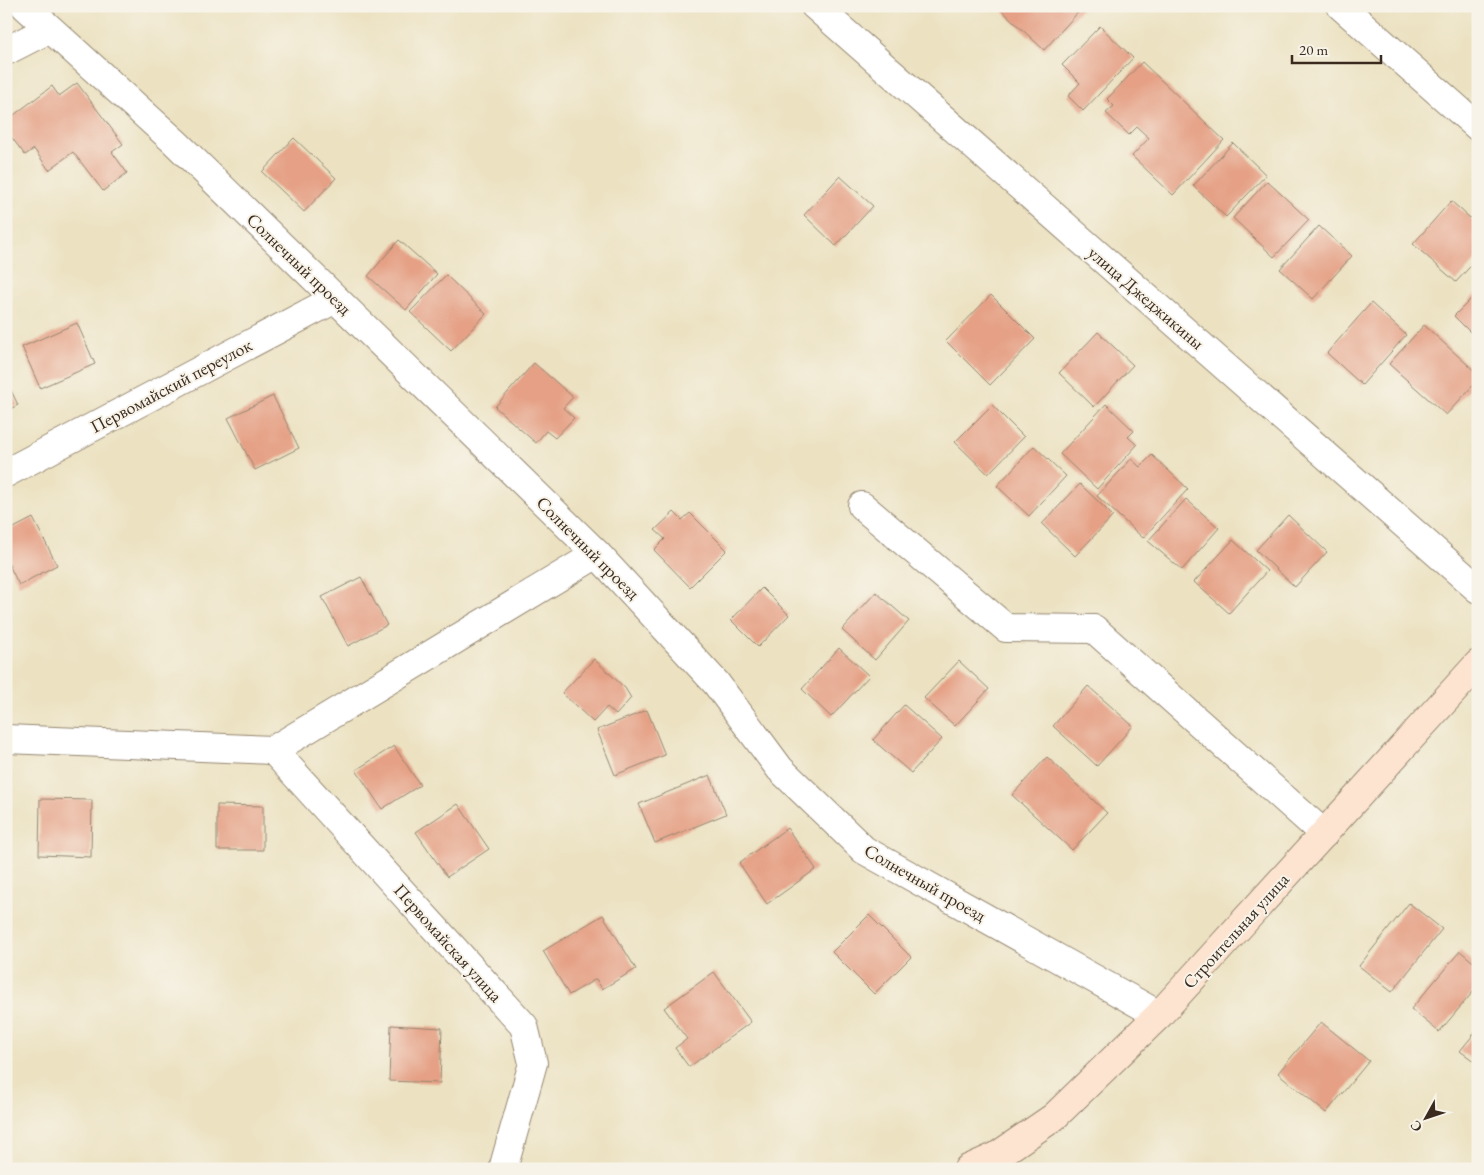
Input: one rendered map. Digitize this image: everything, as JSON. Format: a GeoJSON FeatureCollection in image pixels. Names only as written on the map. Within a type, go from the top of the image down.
{"type":"FeatureCollection","features":[{"type":"Feature","properties":{"kind":"street","name":"Солнечный проезд"},"geometry":{"type":"LineString","coordinates":[[25,6],[48,29],[175,142],[597,554],[716,683],[780,769],[864,850],[1159,1015]]}},
{"type":"Feature","properties":{"kind":"street","name":"улица Джеджикины"},"geometry":{"type":"LineString","coordinates":[[814,6],[1478,589]]}},
{"type":"Feature","properties":{"kind":"street"},"geometry":{"type":"LineString","coordinates":[[1341,6],[1478,127]]}},
{"type":"Feature","properties":{"kind":"street"},"geometry":{"type":"LineString","coordinates":[[6,51],[48,29]]}},
{"type":"Feature","properties":{"kind":"street","name":"Первомайский переулок"},"geometry":{"type":"LineString","coordinates":[[6,473],[335,299]]}},
{"type":"Feature","properties":{"kind":"street"},"geometry":{"type":"LineString","coordinates":[[862,506],[1006,628],[1094,629],[1324,834]]}},
{"type":"Feature","properties":{"kind":"street"},"geometry":{"type":"LineString","coordinates":[[6,739],[273,750],[597,554]]}},
{"type":"Feature","properties":{"kind":"street","name":"Строительная улица"},"geometry":{"type":"LineString","coordinates":[[968,1169],[997,1156],[1054,1117],[1159,1015],[1478,664]]}},
{"type":"Feature","properties":{"kind":"street","name":"Первомайская улица"},"geometry":{"type":"LineString","coordinates":[[273,750],[524,1026],[533,1063],[503,1169]]}},
{"type":"Feature","properties":{"kind":"building"},"geometry":{"type":"Polygon","coordinates":[[[997,6],[1078,6],[1081,9],[1044,50],[997,6]]]}},
{"type":"Feature","properties":{"kind":"building"},"geometry":{"type":"Polygon","coordinates":[[[1100,26],[1133,58],[1083,111],[1068,96],[1080,83],[1062,65],[1100,26]]]}},
{"type":"Feature","properties":{"kind":"building"},"geometry":{"type":"Polygon","coordinates":[[[1142,62],[1224,140],[1173,195],[1132,156],[1149,138],[1137,127],[1129,135],[1106,113],[1114,106],[1107,99],[1142,62]]]}},
{"type":"Feature","properties":{"kind":"building"},"geometry":{"type":"Polygon","coordinates":[[[77,83],[123,144],[112,152],[127,173],[103,191],[73,152],[49,170],[34,149],[25,155],[6,130],[6,121],[52,86],[59,96],[77,83]]]}},
{"type":"Feature","properties":{"kind":"building"},"geometry":{"type":"Polygon","coordinates":[[[294,138],[336,178],[304,212],[262,172],[294,138]]]}},
{"type":"Feature","properties":{"kind":"building"},"geometry":{"type":"Polygon","coordinates":[[[1233,143],[1266,175],[1226,217],[1193,186],[1233,143]]]}},
{"type":"Feature","properties":{"kind":"building"},"geometry":{"type":"Polygon","coordinates":[[[840,176],[873,206],[836,246],[804,215],[840,176]]]}},
{"type":"Feature","properties":{"kind":"building"},"geometry":{"type":"Polygon","coordinates":[[[1267,181],[1309,220],[1274,257],[1233,218],[1267,181]]]}},
{"type":"Feature","properties":{"kind":"building"},"geometry":{"type":"Polygon","coordinates":[[[1451,201],[1478,225],[1478,258],[1456,282],[1413,244],[1451,201]]]}},
{"type":"Feature","properties":{"kind":"building"},"geometry":{"type":"Polygon","coordinates":[[[1319,226],[1352,256],[1313,299],[1280,269],[1319,226]]]}},
{"type":"Feature","properties":{"kind":"building"},"geometry":{"type":"Polygon","coordinates":[[[399,240],[437,274],[406,310],[368,276],[399,240]]]}},
{"type":"Feature","properties":{"kind":"building"},"geometry":{"type":"Polygon","coordinates":[[[446,275],[486,314],[451,351],[410,312],[446,275]]]}},
{"type":"Feature","properties":{"kind":"building"},"geometry":{"type":"Polygon","coordinates":[[[1478,292],[1478,340],[1454,316],[1478,292]]]}},
{"type":"Feature","properties":{"kind":"building"},"geometry":{"type":"Polygon","coordinates":[[[991,295],[1035,339],[990,385],[946,341],[991,295]]]}},
{"type":"Feature","properties":{"kind":"building"},"geometry":{"type":"Polygon","coordinates":[[[1371,303],[1406,335],[1362,385],[1327,353],[1371,303]]]}},
{"type":"Feature","properties":{"kind":"building"},"geometry":{"type":"Polygon","coordinates":[[[77,323],[95,364],[40,388],[22,347],[77,323]]]}},
{"type":"Feature","properties":{"kind":"building"},"geometry":{"type":"Polygon","coordinates":[[[1424,325],[1478,374],[1478,380],[1446,415],[1389,364],[1424,325]]]}},
{"type":"Feature","properties":{"kind":"building"},"geometry":{"type":"Polygon","coordinates":[[[1098,332],[1133,365],[1094,407],[1059,373],[1098,332]]]}},
{"type":"Feature","properties":{"kind":"building"},"geometry":{"type":"Polygon","coordinates":[[[534,363],[573,397],[563,408],[574,418],[555,438],[546,431],[536,443],[495,407],[534,363]]]}},
{"type":"Feature","properties":{"kind":"building"},"geometry":{"type":"Polygon","coordinates":[[[6,380],[18,405],[6,411],[6,380]]]}},
{"type":"Feature","properties":{"kind":"building"},"geometry":{"type":"Polygon","coordinates":[[[273,396],[299,448],[255,470],[228,418],[273,396]]]}},
{"type":"Feature","properties":{"kind":"building"},"geometry":{"type":"Polygon","coordinates":[[[1106,404],[1134,431],[1128,437],[1137,445],[1097,489],[1060,454],[1106,404]]]}},
{"type":"Feature","properties":{"kind":"building"},"geometry":{"type":"Polygon","coordinates":[[[992,405],[1024,437],[988,474],[955,442],[992,405]]]}},
{"type":"Feature","properties":{"kind":"building"},"geometry":{"type":"Polygon","coordinates":[[[1034,446],[1066,476],[1029,516],[997,486],[1034,446]]]}},
{"type":"Feature","properties":{"kind":"building"},"geometry":{"type":"Polygon","coordinates":[[[1152,455],[1188,489],[1143,538],[1097,496],[1131,459],[1140,467],[1152,455]]]}},
{"type":"Feature","properties":{"kind":"building"},"geometry":{"type":"Polygon","coordinates":[[[1080,484],[1113,516],[1075,556],[1042,524],[1080,484]]]}},
{"type":"Feature","properties":{"kind":"building"},"geometry":{"type":"Polygon","coordinates":[[[1186,499],[1219,528],[1182,570],[1148,541],[1186,499]]]}},
{"type":"Feature","properties":{"kind":"building"},"geometry":{"type":"Polygon","coordinates":[[[674,512],[682,520],[690,513],[727,550],[690,587],[654,550],[665,539],[655,530],[674,512]]]}},
{"type":"Feature","properties":{"kind":"building"},"geometry":{"type":"Polygon","coordinates":[[[1288,515],[1327,552],[1295,587],[1256,550],[1288,515]]]}},
{"type":"Feature","properties":{"kind":"building"},"geometry":{"type":"Polygon","coordinates":[[[33,518],[57,565],[19,585],[6,559],[6,532],[33,518]]]}},
{"type":"Feature","properties":{"kind":"building"},"geometry":{"type":"Polygon","coordinates":[[[1233,540],[1267,571],[1229,613],[1194,582],[1233,540]]]}},
{"type":"Feature","properties":{"kind":"building"},"geometry":{"type":"Polygon","coordinates":[[[361,577],[387,625],[348,646],[322,597],[361,577]]]}},
{"type":"Feature","properties":{"kind":"building"},"geometry":{"type":"Polygon","coordinates":[[[762,588],[789,615],[758,647],[731,620],[762,588]]]}},
{"type":"Feature","properties":{"kind":"building"},"geometry":{"type":"Polygon","coordinates":[[[876,592],[909,621],[875,660],[842,630],[876,592]]]}},
{"type":"Feature","properties":{"kind":"building"},"geometry":{"type":"Polygon","coordinates":[[[839,648],[869,676],[831,717],[802,689],[839,648]]]}},
{"type":"Feature","properties":{"kind":"building"},"geometry":{"type":"Polygon","coordinates":[[[594,659],[625,688],[631,698],[616,715],[607,707],[593,722],[562,693],[594,659]]]}},
{"type":"Feature","properties":{"kind":"building"},"geometry":{"type":"Polygon","coordinates":[[[959,661],[989,689],[955,726],[924,698],[959,661]]]}},
{"type":"Feature","properties":{"kind":"building"},"geometry":{"type":"Polygon","coordinates":[[[1088,686],[1133,726],[1097,766],[1053,726],[1088,686]]]}},
{"type":"Feature","properties":{"kind":"building"},"geometry":{"type":"Polygon","coordinates":[[[904,705],[942,739],[911,773],[873,740],[904,705]]]}},
{"type":"Feature","properties":{"kind":"building"},"geometry":{"type":"Polygon","coordinates":[[[647,710],[665,755],[615,775],[597,730],[647,710]]]}},
{"type":"Feature","properties":{"kind":"building"},"geometry":{"type":"Polygon","coordinates":[[[394,746],[420,785],[382,809],[356,770],[394,746]]]}},
{"type":"Feature","properties":{"kind":"building"},"geometry":{"type":"Polygon","coordinates":[[[1047,757],[1107,813],[1072,850],[1012,795],[1047,757]]]}},
{"type":"Feature","properties":{"kind":"building"},"geometry":{"type":"Polygon","coordinates":[[[710,775],[726,814],[655,843],[639,804],[710,775]]]}},
{"type":"Feature","properties":{"kind":"building"},"geometry":{"type":"Polygon","coordinates":[[[40,799],[92,800],[91,857],[39,855],[40,799]]]}},
{"type":"Feature","properties":{"kind":"building"},"geometry":{"type":"Polygon","coordinates":[[[458,804],[489,849],[447,877],[416,832],[458,804]]]}},
{"type":"Feature","properties":{"kind":"building"},"geometry":{"type":"Polygon","coordinates":[[[217,805],[263,806],[263,850],[217,850],[217,805]]]}},
{"type":"Feature","properties":{"kind":"building"},"geometry":{"type":"Polygon","coordinates":[[[787,828],[816,869],[767,904],[739,863],[787,828]]]}},
{"type":"Feature","properties":{"kind":"building"},"geometry":{"type":"Polygon","coordinates":[[[1409,903],[1442,929],[1392,992],[1359,966],[1409,903]]]}},
{"type":"Feature","properties":{"kind":"building"},"geometry":{"type":"Polygon","coordinates":[[[603,915],[636,969],[602,989],[596,979],[569,995],[543,951],[603,915]]]}},
{"type":"Feature","properties":{"kind":"building"},"geometry":{"type":"Polygon","coordinates":[[[869,915],[911,957],[874,994],[832,952],[869,915]]]}},
{"type":"Feature","properties":{"kind":"building"},"geometry":{"type":"Polygon","coordinates":[[[1460,951],[1478,966],[1478,986],[1439,1032],[1411,1009],[1460,951]]]}},
{"type":"Feature","properties":{"kind":"building"},"geometry":{"type":"Polygon","coordinates":[[[714,972],[751,1022],[689,1067],[675,1048],[687,1039],[664,1008],[714,972]]]}},
{"type":"Feature","properties":{"kind":"building"},"geometry":{"type":"Polygon","coordinates":[[[1321,1022],[1369,1061],[1326,1113],[1278,1073],[1321,1022]]]}},
{"type":"Feature","properties":{"kind":"building"},"geometry":{"type":"Polygon","coordinates":[[[391,1025],[442,1028],[440,1083],[389,1081],[391,1025]]]}},
{"type":"Feature","properties":{"kind":"building"},"geometry":{"type":"Polygon","coordinates":[[[1478,1029],[1478,1064],[1460,1051],[1478,1029]]]}},
{"type":"Feature","properties":{"kind":"building"},"geometry":{"type":"Polygon","coordinates":[[[1478,1157],[1478,1169],[1468,1169],[1478,1157]]]}}]}
